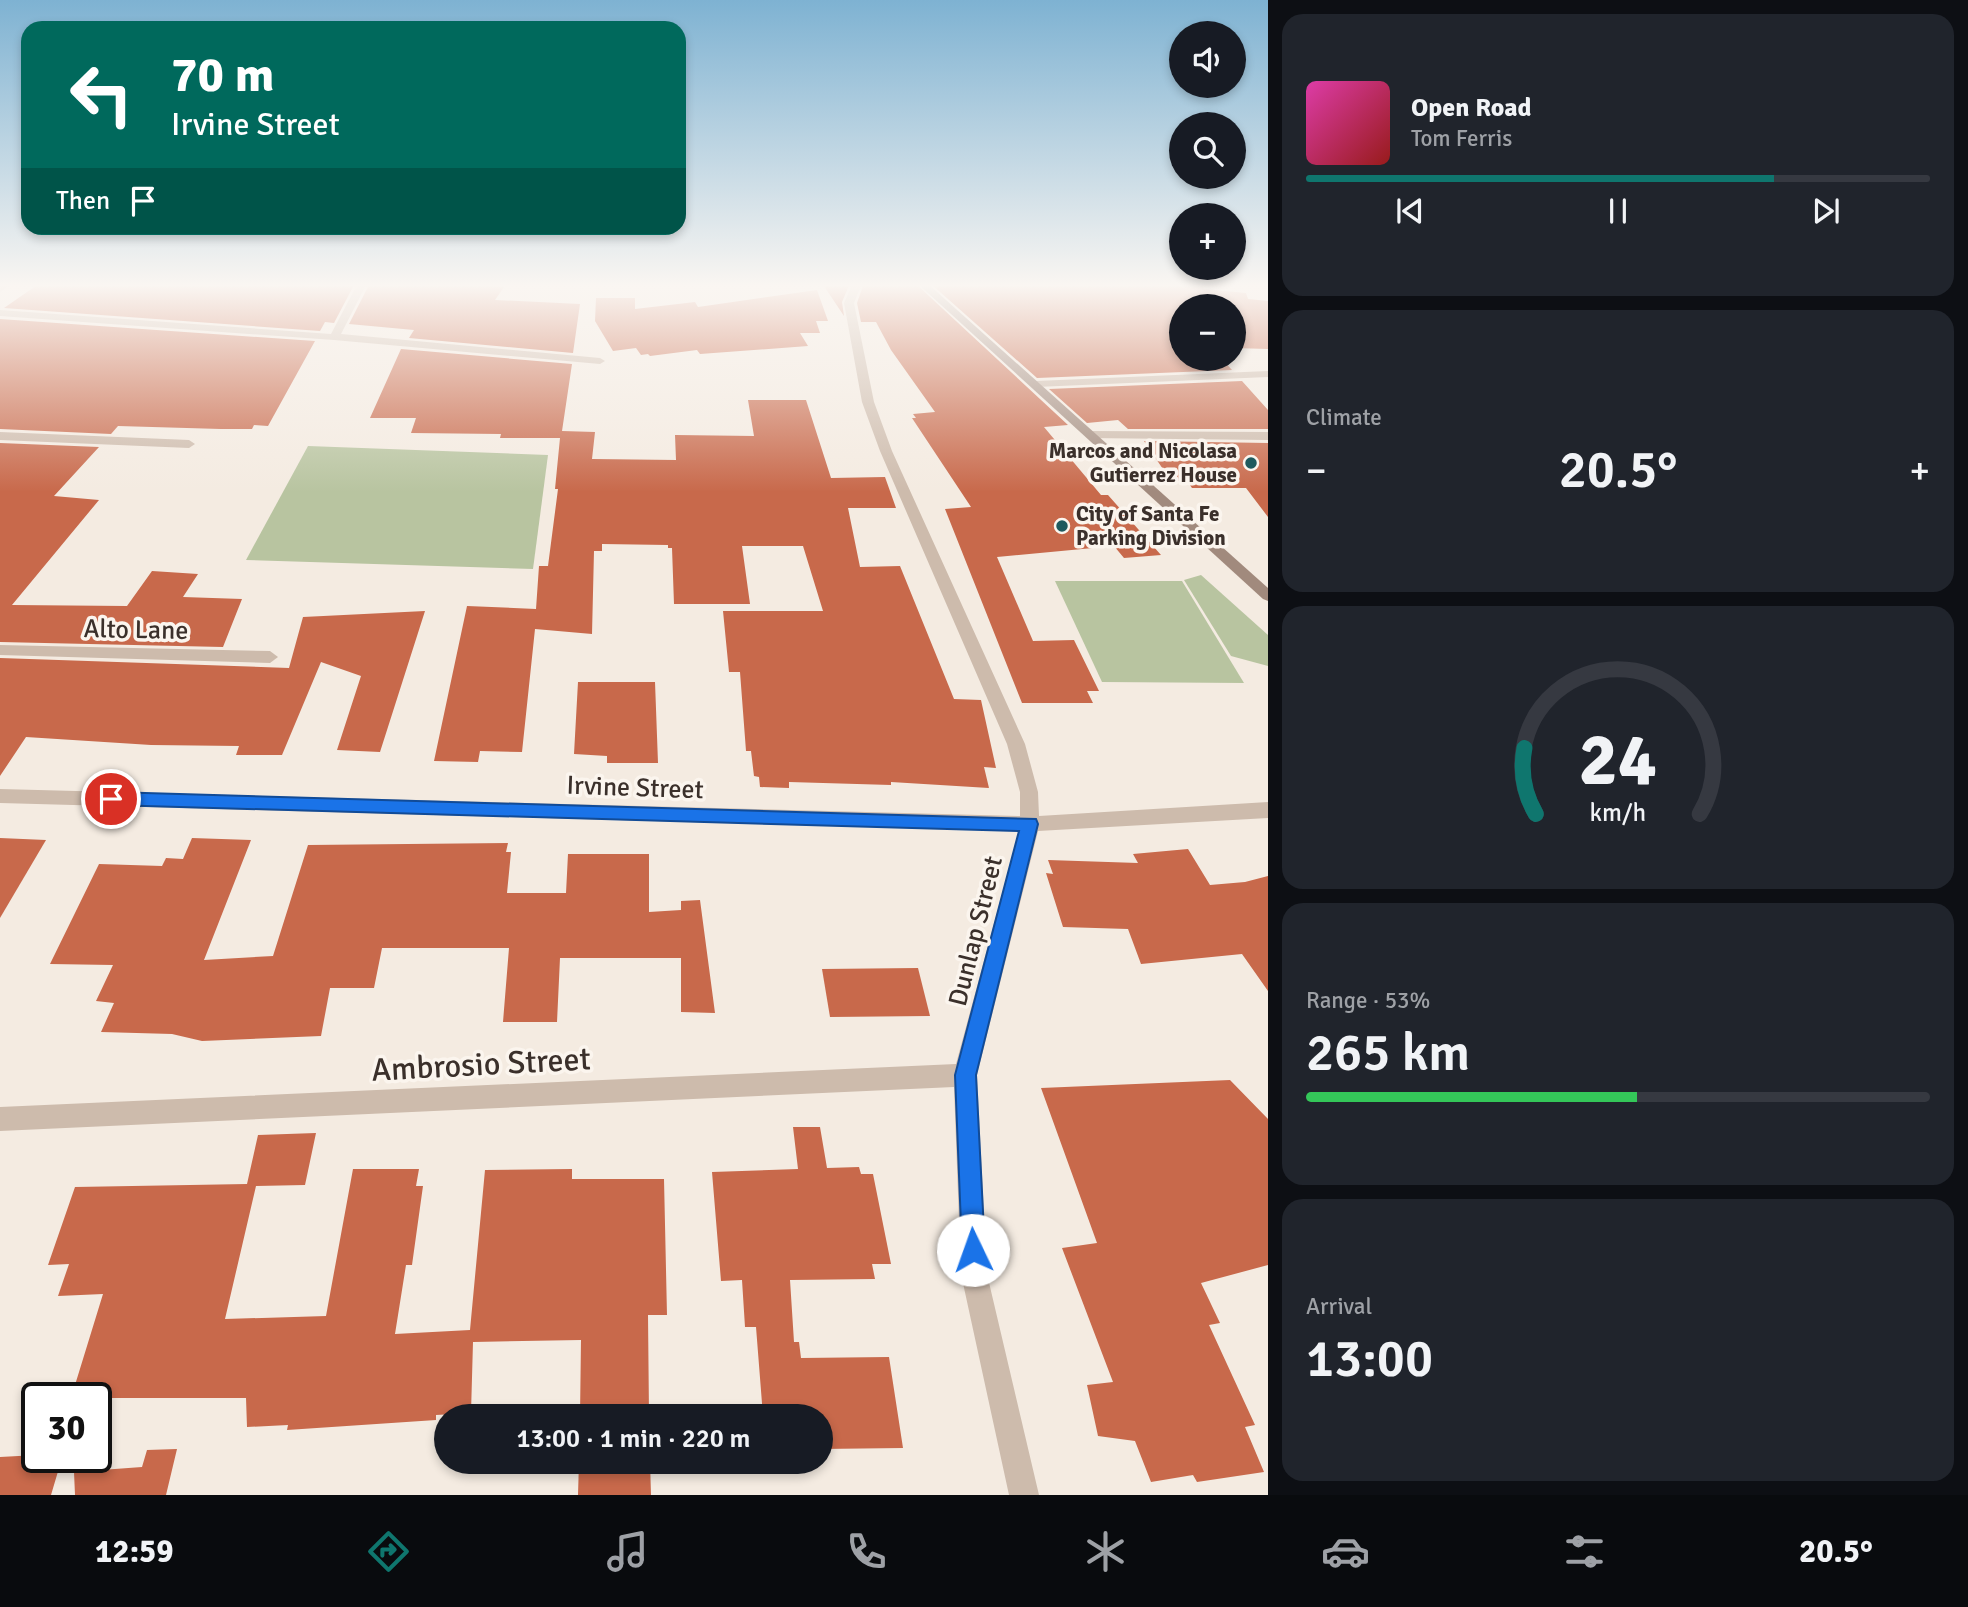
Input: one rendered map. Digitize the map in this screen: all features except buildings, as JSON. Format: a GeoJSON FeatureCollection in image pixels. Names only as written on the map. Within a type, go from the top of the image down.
{"type":"FeatureCollection","features":[{"type":"Feature","properties":{"kind":"street"},"geometry":{"type":"LineString","coordinates":[[516,353],[600,360]]}},
{"type":"Feature","properties":{"kind":"street","name":"Dunlap Street"},"geometry":{"type":"LineString","coordinates":[[859,353],[868,402],[886,451],[1016,744],[1029,792],[1030,824],[965,1075],[974,1275],[1024,1495]]}},
{"type":"Feature","properties":{"kind":"street"},"geometry":{"type":"LineString","coordinates":[[1001,353],[1268,596]]}},
{"type":"Feature","properties":{"kind":"street"},"geometry":{"type":"LineString","coordinates":[[1036,384],[1268,374]]}},
{"type":"Feature","properties":{"kind":"street"},"geometry":{"type":"LineString","coordinates":[[1091,435],[1268,436]]}},
{"type":"Feature","properties":{"kind":"street"},"geometry":{"type":"LineString","coordinates":[[0,436],[189,444]]}},
{"type":"Feature","properties":{"kind":"street","name":"Alto Lane"},"geometry":{"type":"LineString","coordinates":[[0,650],[270,657]]}},
{"type":"Feature","properties":{"kind":"street","name":"Irvine Street"},"geometry":{"type":"LineString","coordinates":[[0,796],[1030,824],[1268,810]]}},
{"type":"Feature","properties":{"kind":"street","name":"Ambrosio Street"},"geometry":{"type":"LineString","coordinates":[[0,1119],[965,1075]]}},
{"type":"Feature","properties":{"kind":"green space"},"geometry":{"type":"Polygon","coordinates":[[[308,446],[548,455],[533,569],[246,560],[308,446]]]}},
{"type":"Feature","properties":{"kind":"green space"},"geometry":{"type":"Polygon","coordinates":[[[1201,575],[1268,635],[1268,666],[1231,656],[1184,580],[1201,575]]]}},
{"type":"Feature","properties":{"kind":"green space"},"geometry":{"type":"Polygon","coordinates":[[[1055,581],[1182,581],[1244,683],[1102,682],[1055,581]]]}},
{"type":"Feature","properties":{"kind":"place","name":"Marcos and Nicolasa Gutierrez House"},"geometry":{"type":"Point","coordinates":[1251,463]}},
{"type":"Feature","properties":{"kind":"place","name":"City of Santa Fe Parking Division"},"geometry":{"type":"Point","coordinates":[1062,526]}},
{"type":"Feature","properties":{"kind":"route"},"geometry":{"type":"LineString","coordinates":[[111,799],[1030,824],[965,1075],[973,1250]]}}]}
